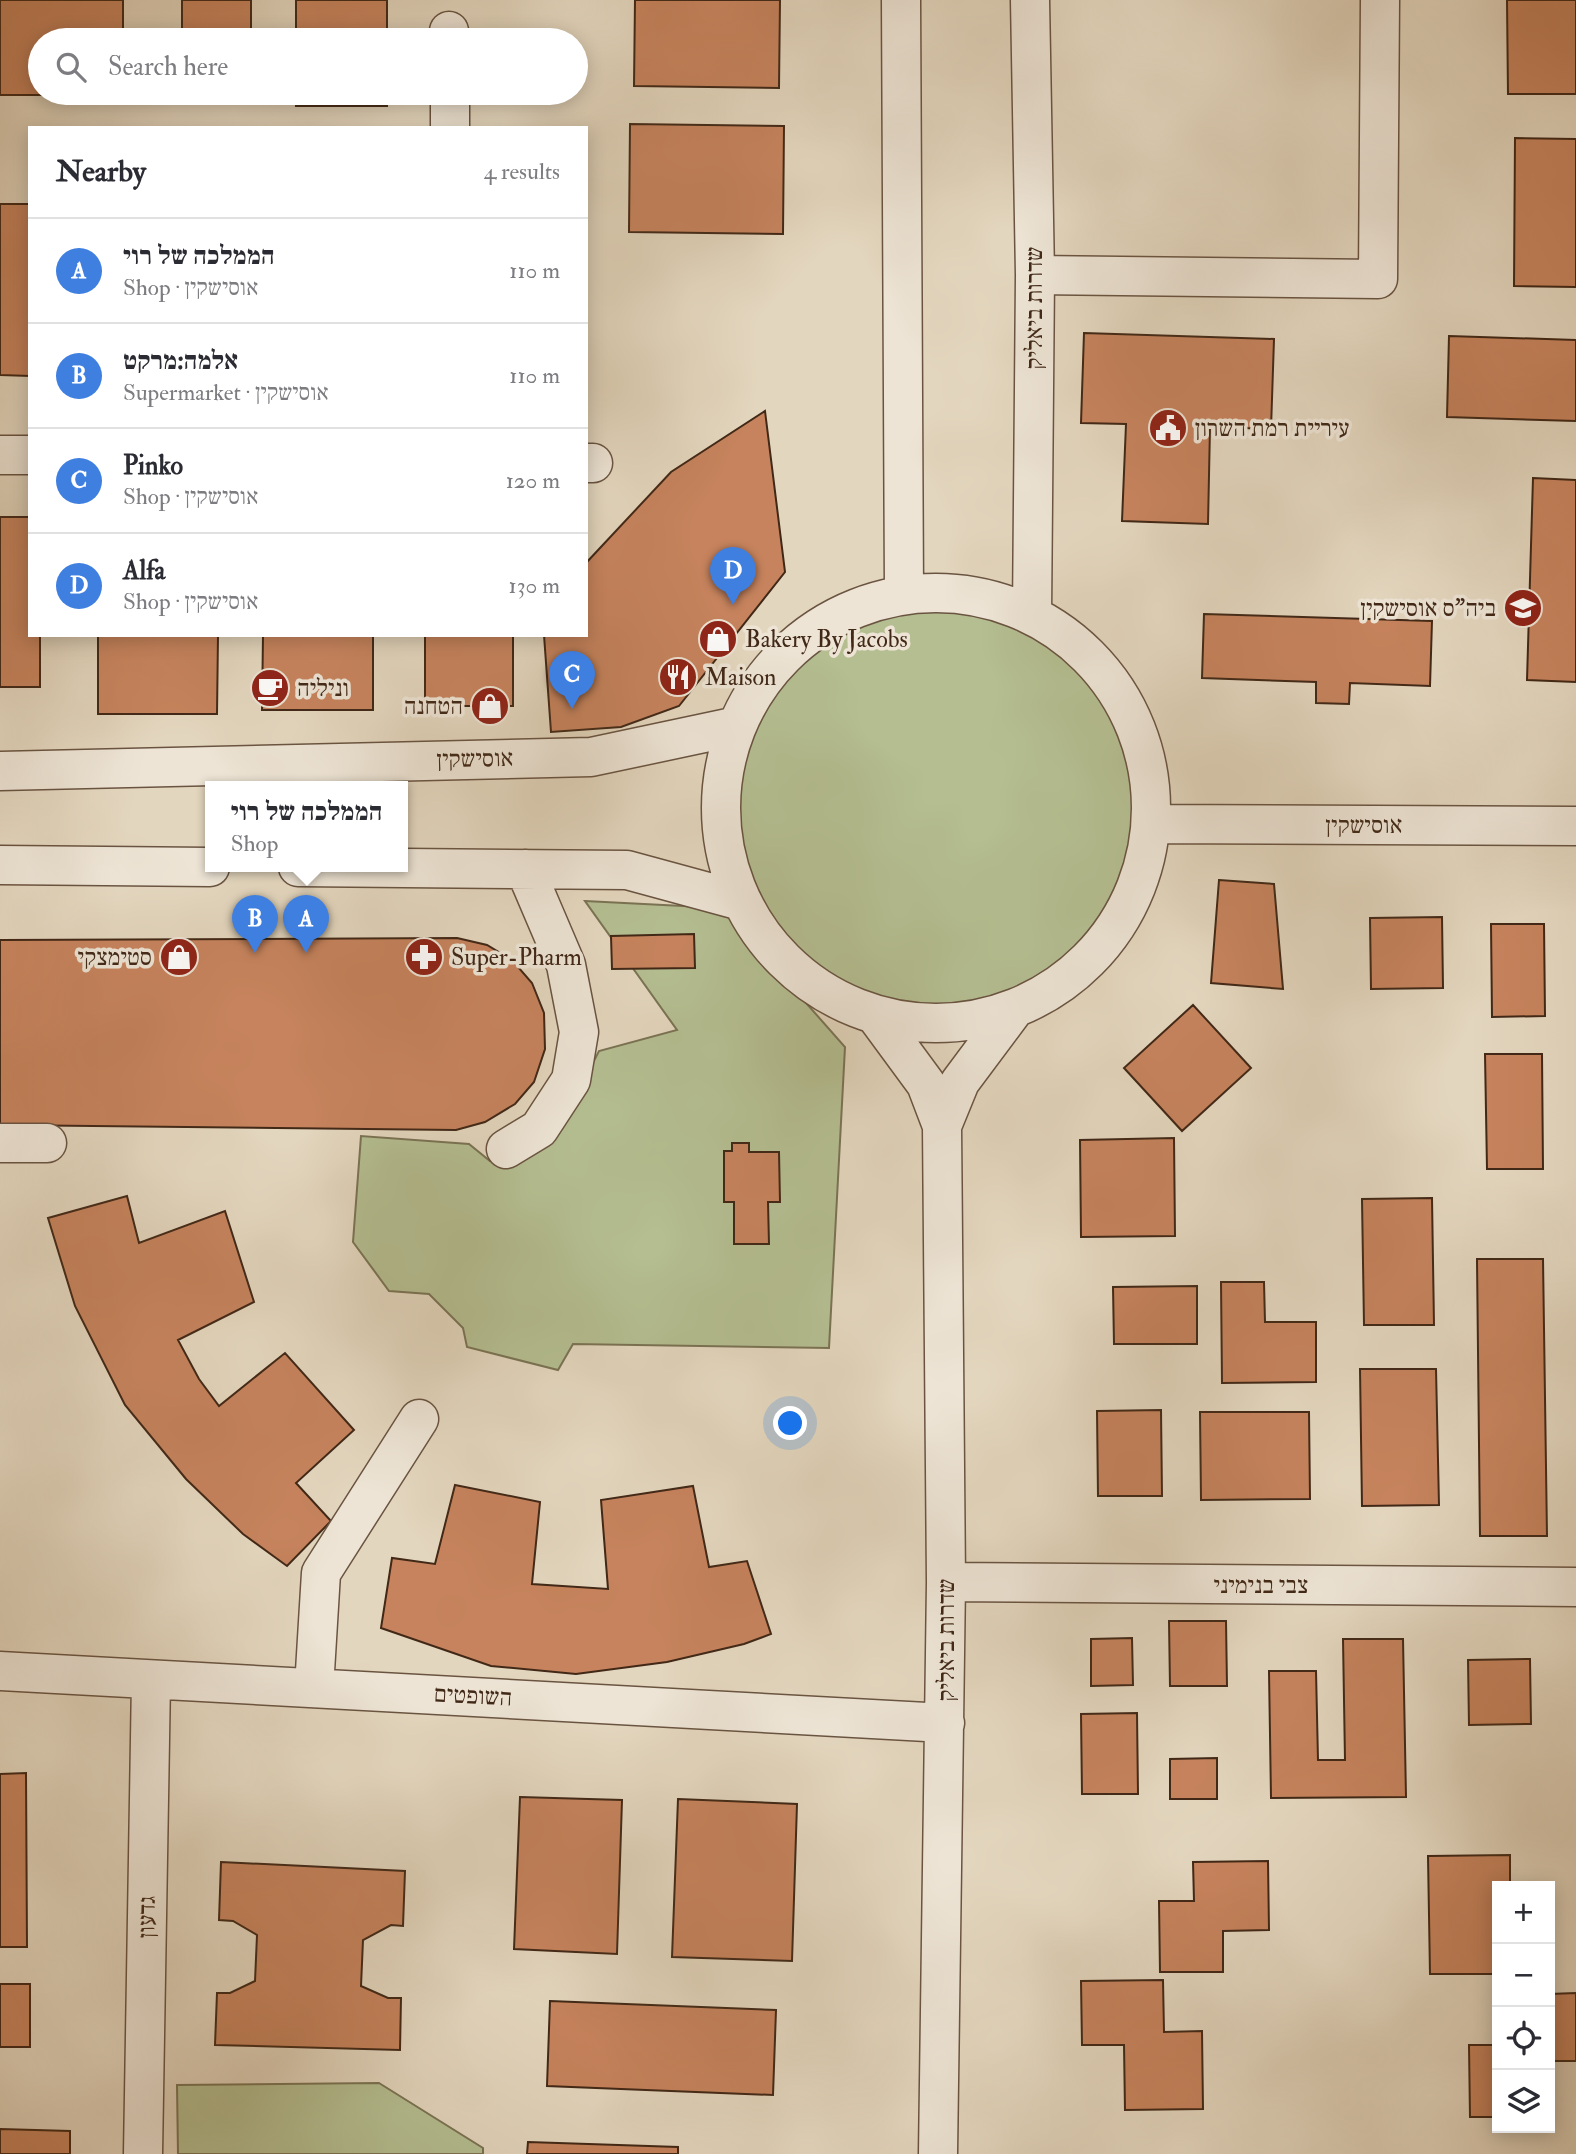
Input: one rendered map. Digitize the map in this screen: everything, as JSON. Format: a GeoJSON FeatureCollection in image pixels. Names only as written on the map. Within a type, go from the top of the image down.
{"type":"FeatureCollection","features":[{"type":"Feature","properties":{"kind":"street"},"geometry":{"type":"LineString","coordinates":[[901,0],[904,594]]}},
{"type":"Feature","properties":{"kind":"street","name":"שדרות ביאליק"},"geometry":{"type":"LineString","coordinates":[[1030,0],[1035,275],[1032,615]]}},
{"type":"Feature","properties":{"kind":"street"},"geometry":{"type":"LineString","coordinates":[[1035,275],[1378,279],[1380,0]]}},
{"type":"Feature","properties":{"kind":"street"},"geometry":{"type":"LineString","coordinates":[[450,105],[450,126]]}},
{"type":"Feature","properties":{"kind":"street"},"geometry":{"type":"LineString","coordinates":[[0,455],[28,455]]}},
{"type":"Feature","properties":{"kind":"street"},"geometry":{"type":"LineString","coordinates":[[941,592],[993,600],[1032,615],[1077,645],[1113,685],[1138,732],[1150,785],[1152,824],[1147,856],[1120,922],[1073,975],[1013,1011],[943,1025],[909,1023],[876,1016],[834,999],[797,973],[765,941],[741,901],[723,844],[722,784],[737,726],[775,663],[833,618],[904,594],[941,592]]}},
{"type":"Feature","properties":{"kind":"street","name":"אוסישקין"},"geometry":{"type":"LineString","coordinates":[[0,771],[591,757],[737,726]]}},
{"type":"Feature","properties":{"kind":"street","name":"אוסישקין"},"geometry":{"type":"LineString","coordinates":[[1152,824],[1576,826]]}},
{"type":"Feature","properties":{"kind":"street"},"geometry":{"type":"LineString","coordinates":[[0,865],[205,867]]}},
{"type":"Feature","properties":{"kind":"street"},"geometry":{"type":"LineString","coordinates":[[408,868],[627,870],[741,901]]}},
{"type":"Feature","properties":{"kind":"street"},"geometry":{"type":"LineString","coordinates":[[506,1149],[539,1129],[571,1080],[579,1032],[566,965],[525,869]]}},
{"type":"Feature","properties":{"kind":"street","name":"שדרות ביאליק"},"geometry":{"type":"LineString","coordinates":[[943,1126],[960,1082],[1013,1011]]}},
{"type":"Feature","properties":{"kind":"street","name":"שדרות ביאליק"},"geometry":{"type":"LineString","coordinates":[[876,1016],[926,1084],[943,1126],[947,1583],[938,2154]]}},
{"type":"Feature","properties":{"kind":"street"},"geometry":{"type":"LineString","coordinates":[[0,1143],[47,1143]]}},
{"type":"Feature","properties":{"kind":"street"},"geometry":{"type":"LineString","coordinates":[[314,1688],[321,1573],[419,1419]]}},
{"type":"Feature","properties":{"kind":"street","name":"צבי בנימיני"},"geometry":{"type":"LineString","coordinates":[[947,1583],[1576,1587]]}},
{"type":"Feature","properties":{"kind":"street","name":"השופטים"},"geometry":{"type":"LineString","coordinates":[[0,1671],[945,1723]]}},
{"type":"Feature","properties":{"kind":"street","name":"גדעון"},"geometry":{"type":"LineString","coordinates":[[144,2154],[151,1680]]}},
{"type":"Feature","properties":{"kind":"green space"},"geometry":{"type":"Polygon","coordinates":[[[936,593],[978,597],[1018,610],[1055,629],[1088,656],[1115,689],[1134,726],[1147,766],[1151,808],[1147,850],[1134,890],[1115,927],[1088,960],[1055,987],[1018,1006],[978,1019],[936,1023],[894,1019],[854,1006],[817,987],[784,960],[757,927],[738,890],[725,850],[721,808],[725,766],[738,726],[757,689],[784,656],[817,629],[854,610],[894,597],[936,593]]]}},
{"type":"Feature","properties":{"kind":"green space"},"geometry":{"type":"Polygon","coordinates":[[[585,901],[722,908],[845,1047],[829,1348],[573,1344],[558,1370],[467,1347],[463,1328],[429,1294],[389,1291],[353,1242],[361,1136],[469,1144],[490,1161],[558,1131],[599,1051],[677,1030],[585,901]]]}},
{"type":"Feature","properties":{"kind":"green space"},"geometry":{"type":"Polygon","coordinates":[[[379,2083],[483,2148],[483,2154],[178,2154],[177,2085],[379,2083]]]}},
{"type":"Feature","properties":{"kind":"building"},"geometry":{"type":"Polygon","coordinates":[[[0,0],[123,0],[123,28],[28,28],[28,95],[0,95],[0,0]]]}},
{"type":"Feature","properties":{"kind":"building"},"geometry":{"type":"Polygon","coordinates":[[[182,0],[251,0],[251,28],[182,28],[182,0]]]}},
{"type":"Feature","properties":{"kind":"building"},"geometry":{"type":"Polygon","coordinates":[[[296,0],[387,0],[387,28],[296,28],[296,0]]]}},
{"type":"Feature","properties":{"kind":"building"},"geometry":{"type":"Polygon","coordinates":[[[635,0],[780,0],[779,88],[634,86],[635,0]]]}},
{"type":"Feature","properties":{"kind":"building"},"geometry":{"type":"Polygon","coordinates":[[[1507,0],[1576,0],[1576,94],[1508,94],[1507,0]]]}},
{"type":"Feature","properties":{"kind":"building"},"geometry":{"type":"Polygon","coordinates":[[[296,105],[387,105],[387,106],[296,105]]]}},
{"type":"Feature","properties":{"kind":"building"},"geometry":{"type":"Polygon","coordinates":[[[630,124],[784,126],[783,234],[629,232],[630,124]]]}},
{"type":"Feature","properties":{"kind":"building"},"geometry":{"type":"Polygon","coordinates":[[[1515,138],[1576,139],[1576,287],[1514,286],[1515,138]]]}},
{"type":"Feature","properties":{"kind":"building"},"geometry":{"type":"Polygon","coordinates":[[[0,204],[28,204],[28,376],[0,375],[0,204]]]}},
{"type":"Feature","properties":{"kind":"building","name":"עיריית רמת השרון"},"geometry":{"type":"Polygon","coordinates":[[[1084,333],[1274,339],[1271,429],[1210,427],[1208,524],[1122,521],[1126,424],[1081,423],[1084,333]]]}},
{"type":"Feature","properties":{"kind":"building"},"geometry":{"type":"Polygon","coordinates":[[[1449,336],[1576,340],[1576,421],[1447,417],[1449,336]]]}},
{"type":"Feature","properties":{"kind":"building"},"geometry":{"type":"Polygon","coordinates":[[[765,411],[785,572],[679,706],[621,727],[551,732],[544,637],[588,637],[588,561],[671,472],[765,411]]]}},
{"type":"Feature","properties":{"kind":"building"},"geometry":{"type":"Polygon","coordinates":[[[1533,478],[1576,480],[1576,682],[1527,680],[1533,478]]]}},
{"type":"Feature","properties":{"kind":"building"},"geometry":{"type":"Polygon","coordinates":[[[0,517],[28,517],[28,637],[40,637],[40,687],[0,687],[0,517]]]}},
{"type":"Feature","properties":{"kind":"building"},"geometry":{"type":"Polygon","coordinates":[[[1204,614],[1432,621],[1430,686],[1350,683],[1349,704],[1316,703],[1316,682],[1202,678],[1204,614]]]}},
{"type":"Feature","properties":{"kind":"building"},"geometry":{"type":"Polygon","coordinates":[[[98,637],[218,637],[217,714],[98,714],[98,637]]]}},
{"type":"Feature","properties":{"kind":"building"},"geometry":{"type":"Polygon","coordinates":[[[263,637],[373,637],[373,710],[262,710],[263,637]]]}},
{"type":"Feature","properties":{"kind":"building"},"geometry":{"type":"Polygon","coordinates":[[[425,637],[513,637],[513,706],[425,706],[425,637]]]}},
{"type":"Feature","properties":{"kind":"building"},"geometry":{"type":"Polygon","coordinates":[[[1219,880],[1274,884],[1283,989],[1211,983],[1219,880]]]}},
{"type":"Feature","properties":{"kind":"building"},"geometry":{"type":"Polygon","coordinates":[[[1442,917],[1443,988],[1371,989],[1370,918],[1442,917]]]}},
{"type":"Feature","properties":{"kind":"building"},"geometry":{"type":"Polygon","coordinates":[[[1491,924],[1544,924],[1545,1016],[1492,1017],[1491,924]]]}},
{"type":"Feature","properties":{"kind":"building"},"geometry":{"type":"Polygon","coordinates":[[[694,934],[695,968],[612,969],[611,936],[694,934]]]}},
{"type":"Feature","properties":{"kind":"building"},"geometry":{"type":"Polygon","coordinates":[[[457,938],[487,945],[512,960],[532,983],[544,1013],[545,1049],[534,1082],[515,1104],[485,1122],[456,1130],[0,1125],[0,940],[457,938]]]}},
{"type":"Feature","properties":{"kind":"building"},"geometry":{"type":"Polygon","coordinates":[[[1193,1005],[1251,1068],[1182,1131],[1124,1068],[1193,1005]]]}},
{"type":"Feature","properties":{"kind":"building"},"geometry":{"type":"Polygon","coordinates":[[[1485,1054],[1542,1054],[1543,1169],[1487,1169],[1485,1054]]]}},
{"type":"Feature","properties":{"kind":"building"},"geometry":{"type":"Polygon","coordinates":[[[1174,1138],[1175,1236],[1081,1237],[1080,1140],[1174,1138]]]}},
{"type":"Feature","properties":{"kind":"building"},"geometry":{"type":"Polygon","coordinates":[[[732,1143],[749,1143],[749,1152],[779,1152],[780,1202],[768,1202],[769,1244],[734,1244],[734,1202],[724,1202],[724,1151],[732,1151],[732,1143]]]}},
{"type":"Feature","properties":{"kind":"building"},"geometry":{"type":"Polygon","coordinates":[[[127,1196],[139,1243],[225,1211],[254,1302],[178,1340],[199,1379],[219,1406],[285,1353],[354,1430],[296,1483],[331,1521],[287,1566],[243,1534],[186,1479],[125,1405],[75,1306],[48,1218],[127,1196]]]}},
{"type":"Feature","properties":{"kind":"building"},"geometry":{"type":"Polygon","coordinates":[[[1432,1198],[1434,1325],[1364,1325],[1362,1199],[1432,1198]]]}},
{"type":"Feature","properties":{"kind":"building"},"geometry":{"type":"Polygon","coordinates":[[[1477,1259],[1543,1259],[1547,1536],[1480,1536],[1477,1259]]]}},
{"type":"Feature","properties":{"kind":"building"},"geometry":{"type":"Polygon","coordinates":[[[1221,1282],[1264,1282],[1265,1322],[1316,1322],[1316,1382],[1222,1383],[1221,1282]]]}},
{"type":"Feature","properties":{"kind":"building"},"geometry":{"type":"Polygon","coordinates":[[[1197,1286],[1197,1344],[1114,1344],[1113,1287],[1197,1286]]]}},
{"type":"Feature","properties":{"kind":"building"},"geometry":{"type":"Polygon","coordinates":[[[1360,1369],[1436,1369],[1439,1505],[1362,1506],[1360,1369]]]}},
{"type":"Feature","properties":{"kind":"building"},"geometry":{"type":"Polygon","coordinates":[[[1161,1410],[1162,1496],[1098,1496],[1097,1411],[1161,1410]]]}},
{"type":"Feature","properties":{"kind":"building"},"geometry":{"type":"Polygon","coordinates":[[[1200,1412],[1309,1412],[1310,1499],[1201,1500],[1200,1412]]]}},
{"type":"Feature","properties":{"kind":"building"},"geometry":{"type":"Polygon","coordinates":[[[455,1485],[540,1502],[532,1584],[608,1589],[601,1500],[693,1486],[709,1567],[747,1561],[771,1634],[744,1644],[667,1662],[576,1674],[491,1666],[381,1628],[392,1558],[435,1564],[455,1485]]]}},
{"type":"Feature","properties":{"kind":"building"},"geometry":{"type":"Polygon","coordinates":[[[1169,1621],[1226,1621],[1227,1686],[1170,1686],[1169,1621]]]}},
{"type":"Feature","properties":{"kind":"building"},"geometry":{"type":"Polygon","coordinates":[[[1132,1638],[1133,1685],[1091,1686],[1091,1639],[1132,1638]]]}},
{"type":"Feature","properties":{"kind":"building"},"geometry":{"type":"Polygon","coordinates":[[[1343,1639],[1403,1639],[1406,1797],[1271,1798],[1269,1671],[1316,1671],[1318,1760],[1345,1760],[1343,1639]]]}},
{"type":"Feature","properties":{"kind":"building"},"geometry":{"type":"Polygon","coordinates":[[[1530,1659],[1531,1724],[1469,1725],[1468,1660],[1530,1659]]]}},
{"type":"Feature","properties":{"kind":"building"},"geometry":{"type":"Polygon","coordinates":[[[1137,1713],[1138,1794],[1082,1794],[1081,1714],[1137,1713]]]}},
{"type":"Feature","properties":{"kind":"building"},"geometry":{"type":"Polygon","coordinates":[[[1217,1758],[1217,1799],[1170,1799],[1170,1759],[1217,1758]]]}},
{"type":"Feature","properties":{"kind":"building"},"geometry":{"type":"Polygon","coordinates":[[[26,1773],[27,1947],[0,1947],[0,1774],[26,1773]]]}},
{"type":"Feature","properties":{"kind":"building"},"geometry":{"type":"Polygon","coordinates":[[[520,1797],[622,1800],[617,1954],[514,1949],[520,1797]]]}},
{"type":"Feature","properties":{"kind":"building"},"geometry":{"type":"Polygon","coordinates":[[[678,1799],[797,1804],[792,1961],[672,1957],[678,1799]]]}},
{"type":"Feature","properties":{"kind":"building"},"geometry":{"type":"Polygon","coordinates":[[[1510,1855],[1510,1881],[1492,1881],[1492,1974],[1430,1974],[1428,1856],[1510,1855]]]}},
{"type":"Feature","properties":{"kind":"building"},"geometry":{"type":"Polygon","coordinates":[[[1268,1861],[1269,1930],[1223,1931],[1223,1972],[1160,1972],[1159,1901],[1194,1901],[1193,1862],[1268,1861]]]}},
{"type":"Feature","properties":{"kind":"building"},"geometry":{"type":"Polygon","coordinates":[[[221,1862],[405,1871],[403,1926],[391,1925],[363,1940],[361,1986],[388,1998],[401,1998],[400,2050],[215,2045],[217,1993],[230,1993],[255,1981],[257,1935],[233,1921],[219,1920],[221,1862]]]}},
{"type":"Feature","properties":{"kind":"building"},"geometry":{"type":"Polygon","coordinates":[[[1163,1980],[1164,2032],[1202,2031],[1203,2109],[1125,2110],[1124,2045],[1082,2045],[1081,1981],[1163,1980]]]}},
{"type":"Feature","properties":{"kind":"building"},"geometry":{"type":"Polygon","coordinates":[[[0,1984],[30,1984],[30,2047],[0,2047],[0,1984]]]}},
{"type":"Feature","properties":{"kind":"building"},"geometry":{"type":"Polygon","coordinates":[[[1576,1993],[1576,2061],[1555,2061],[1555,1994],[1576,1993]]]}},
{"type":"Feature","properties":{"kind":"building"},"geometry":{"type":"Polygon","coordinates":[[[550,2001],[776,2010],[773,2095],[547,2086],[550,2001]]]}},
{"type":"Feature","properties":{"kind":"building"},"geometry":{"type":"Polygon","coordinates":[[[1469,2045],[1492,2045],[1492,2117],[1470,2117],[1469,2045]]]}},
{"type":"Feature","properties":{"kind":"building"},"geometry":{"type":"Polygon","coordinates":[[[0,2129],[70,2131],[70,2154],[0,2154],[0,2129]]]}},
{"type":"Feature","properties":{"kind":"building"},"geometry":{"type":"Polygon","coordinates":[[[528,2142],[678,2147],[678,2154],[527,2154],[528,2142]]]}},
{"type":"Feature","properties":{"kind":"place","name":"עיריית רמת השרון"},"geometry":{"type":"Point","coordinates":[1168,428]}},
{"type":"Feature","properties":{"kind":"place","name":"Alfa"},"geometry":{"type":"Point","coordinates":[733,605]}},
{"type":"Feature","properties":{"kind":"place","name":"ביה\"ס אוסישקין"},"geometry":{"type":"Point","coordinates":[1523,608]}},
{"type":"Feature","properties":{"kind":"place","name":"Bakery By Jacobs"},"geometry":{"type":"Point","coordinates":[718,639]}},
{"type":"Feature","properties":{"kind":"place","name":"Maison"},"geometry":{"type":"Point","coordinates":[678,677]}},
{"type":"Feature","properties":{"kind":"place","name":"וניליה"},"geometry":{"type":"Point","coordinates":[270,688]}},
{"type":"Feature","properties":{"kind":"place","name":"הטחנה"},"geometry":{"type":"Point","coordinates":[490,706]}},
{"type":"Feature","properties":{"kind":"place","name":"Pinko"},"geometry":{"type":"Point","coordinates":[572,709]}},
{"type":"Feature","properties":{"kind":"place","name":"אלמה:מרקט"},"geometry":{"type":"Point","coordinates":[255,953]}},
{"type":"Feature","properties":{"kind":"place","name":"הממלכה של רוי"},"geometry":{"type":"Point","coordinates":[306,953]}},
{"type":"Feature","properties":{"kind":"place","name":"סטימצקי"},"geometry":{"type":"Point","coordinates":[179,957]}},
{"type":"Feature","properties":{"kind":"place","name":"Super-Pharm"},"geometry":{"type":"Point","coordinates":[424,957]}}]}
